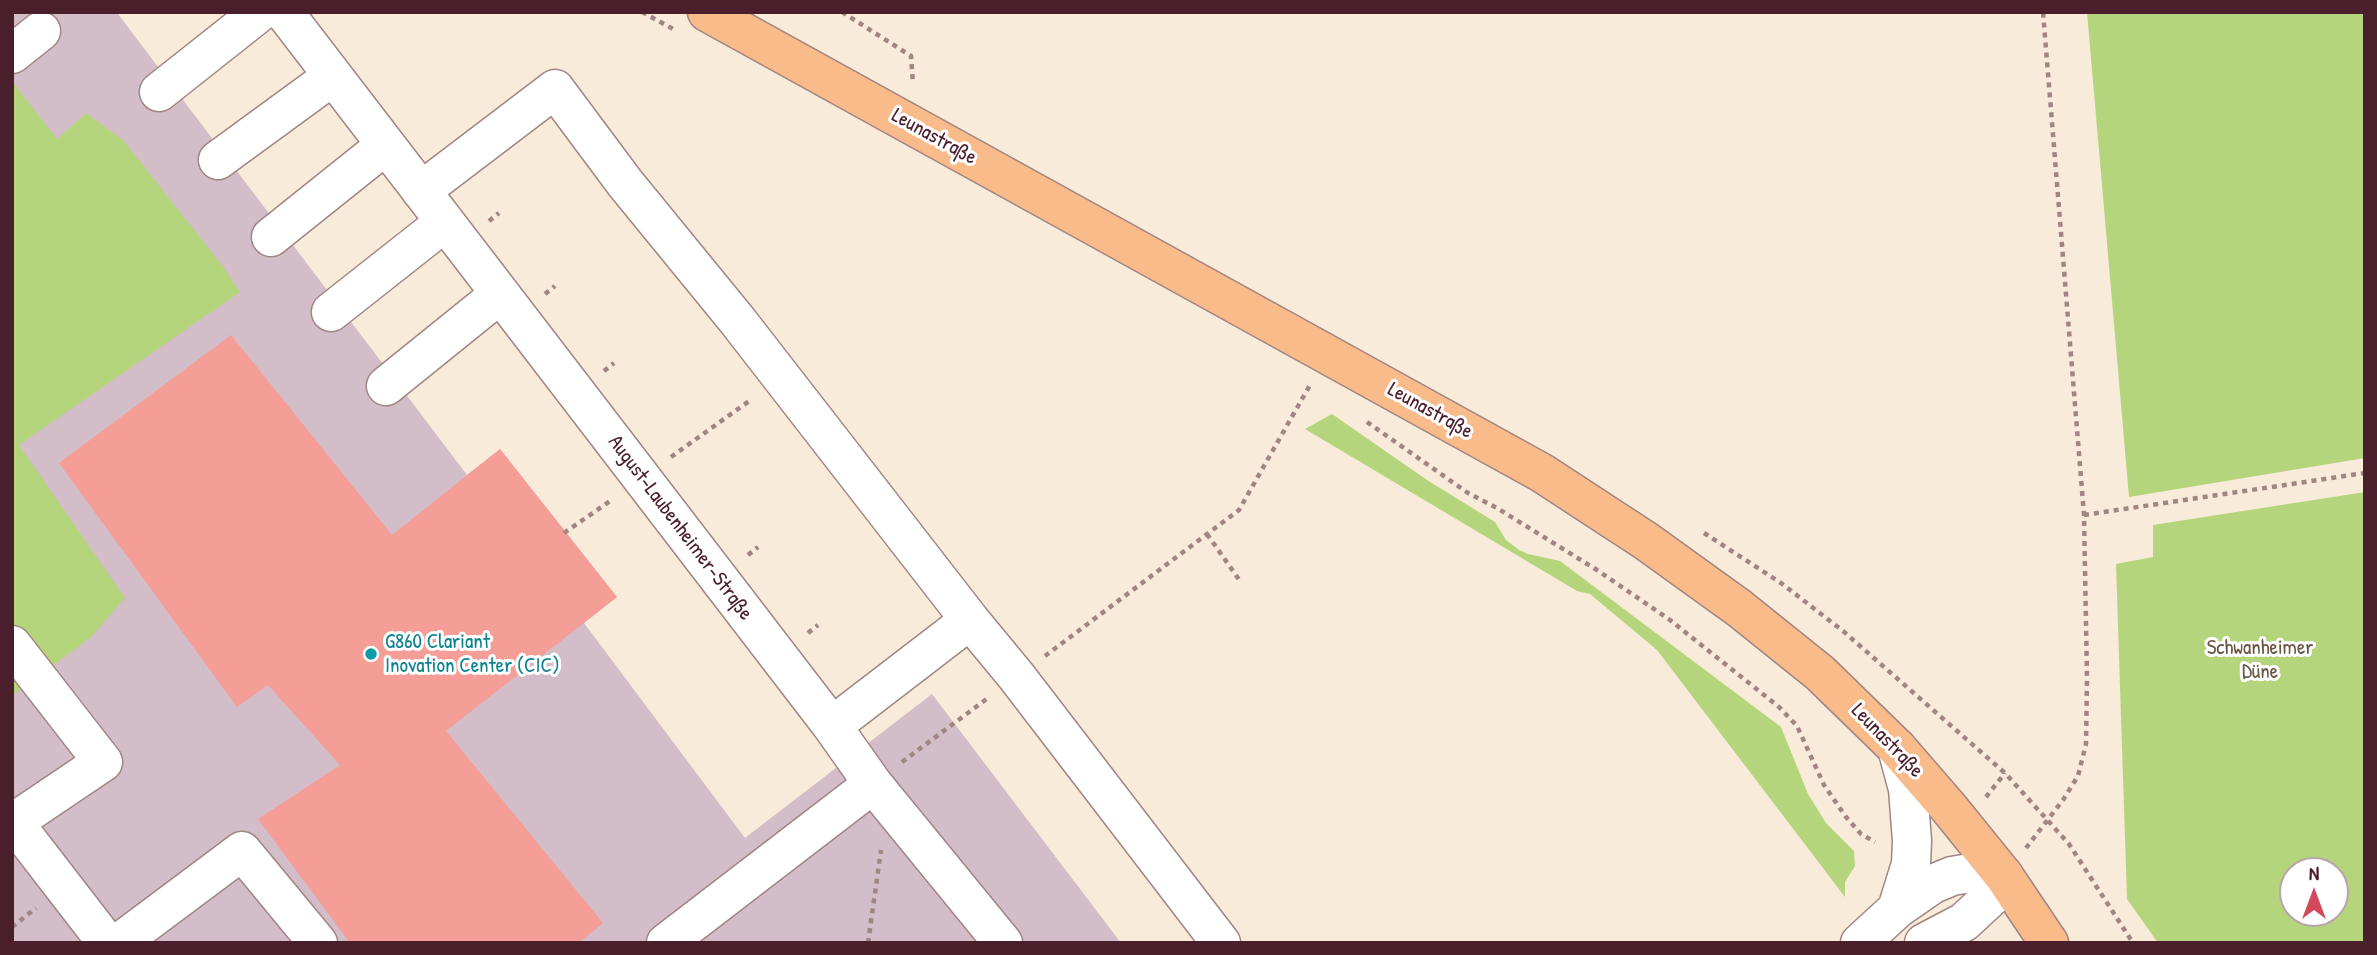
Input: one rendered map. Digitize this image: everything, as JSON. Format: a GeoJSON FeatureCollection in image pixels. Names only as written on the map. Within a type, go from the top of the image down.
{"type":"FeatureCollection","features":[{"type":"Feature","properties":{"kind":"main road","name":"Leunastraße"},"geometry":{"type":"LineString","coordinates":[[693,22],[1542,473],[1646,541],[1739,608],[1820,673],[1897,748],[2004,876],[2049,943]]}},
{"type":"Feature","properties":{"kind":"street"},"geometry":{"type":"LineString","coordinates":[[159,92],[260,12]]}},
{"type":"Feature","properties":{"kind":"street","name":"August-Laubenheimer-Straße"},"geometry":{"type":"LineString","coordinates":[[284,12],[832,726],[873,784],[1003,943]]}},
{"type":"Feature","properties":{"kind":"street"},"geometry":{"type":"LineString","coordinates":[[218,160],[333,76]]}},
{"type":"Feature","properties":{"kind":"street"},"geometry":{"type":"LineString","coordinates":[[422,191],[555,89],[625,183],[737,320],[1222,943]]}},
{"type":"Feature","properties":{"kind":"street"},"geometry":{"type":"LineString","coordinates":[[271,237],[386,145]]}},
{"type":"Feature","properties":{"kind":"street"},"geometry":{"type":"LineString","coordinates":[[331,312],[445,222]]}},
{"type":"Feature","properties":{"kind":"street"},"geometry":{"type":"LineString","coordinates":[[386,386],[500,294]]}},
{"type":"Feature","properties":{"kind":"street"},"geometry":{"type":"LineString","coordinates":[[832,726],[970,620]]}},
{"type":"Feature","properties":{"kind":"street"},"geometry":{"type":"LineString","coordinates":[[12,645],[103,762],[13,821],[107,943]]}},
{"type":"Feature","properties":{"kind":"street"},"geometry":{"type":"LineString","coordinates":[[1897,748],[1908,789],[1912,841],[1911,864],[1897,909]]}},
{"type":"Feature","properties":{"kind":"street"},"geometry":{"type":"LineString","coordinates":[[666,943],[873,784]]}},
{"type":"Feature","properties":{"kind":"street"},"geometry":{"type":"LineString","coordinates":[[119,943],[242,851],[318,943]]}},
{"type":"Feature","properties":{"kind":"street"},"geometry":{"type":"LineString","coordinates":[[1860,943],[1897,909],[1933,884],[1952,876],[1987,872],[2004,876],[1991,897],[1964,922],[1924,943]]}},
{"type":"Feature","properties":{"kind":"path"},"geometry":{"type":"LineString","coordinates":[[642,12],[693,22]]}},
{"type":"Feature","properties":{"kind":"path"},"geometry":{"type":"LineString","coordinates":[[842,12],[911,56],[914,84]]}},
{"type":"Feature","properties":{"kind":"path"},"geometry":{"type":"LineString","coordinates":[[2043,12],[2084,515],[2087,677],[2086,744],[2078,776],[2047,819]]}},
{"type":"Feature","properties":{"kind":"path"},"geometry":{"type":"LineString","coordinates":[[1298,378],[1319,391]]}},
{"type":"Feature","properties":{"kind":"path"},"geometry":{"type":"LineString","coordinates":[[873,784],[1239,510],[1310,385]]}},
{"type":"Feature","properties":{"kind":"path"},"geometry":{"type":"LineString","coordinates":[[1365,420],[1468,493],[1586,563],[1670,620],[1779,706],[1797,726],[1824,785],[1846,817],[1861,834],[1876,842]]}},
{"type":"Feature","properties":{"kind":"path"},"geometry":{"type":"LineString","coordinates":[[2084,515],[2365,473]]}},
{"type":"Feature","properties":{"kind":"path"},"geometry":{"type":"LineString","coordinates":[[1207,534],[1240,581]]}},
{"type":"Feature","properties":{"kind":"path"},"geometry":{"type":"LineString","coordinates":[[2005,773],[2069,844],[2133,943]]}},
{"type":"Feature","properties":{"kind":"path"},"geometry":{"type":"LineString","coordinates":[[868,943],[882,838]]}},
{"type":"Feature","properties":{"kind":"shaded area"},"geometry":{"type":"Polygon","coordinates":[[[12,12],[119,12],[467,475],[500,449],[617,597],[584,623],[745,838],[932,694],[1121,943],[12,943],[12,12]]]}},
{"type":"Feature","properties":{"kind":"green space"},"geometry":{"type":"Polygon","coordinates":[[[2087,12],[2365,12],[2365,458],[2129,497],[2087,12]]]}},
{"type":"Feature","properties":{"kind":"green space"},"geometry":{"type":"Polygon","coordinates":[[[12,77],[15,85],[57,139],[86,113],[123,140],[222,265],[240,292],[19,445],[125,598],[91,637],[12,696],[12,77]]]}},
{"type":"Feature","properties":{"kind":"green space"},"geometry":{"type":"Polygon","coordinates":[[[1332,414],[1427,480],[1495,522],[1506,540],[1519,550],[1560,561],[1781,727],[1808,794],[1826,823],[1854,851],[1855,866],[1845,882],[1845,897],[1657,650],[1590,594],[1577,591],[1305,429],[1332,414]]]}},
{"type":"Feature","properties":{"kind":"green space","name":"Schwanheimer Düne"},"geometry":{"type":"Polygon","coordinates":[[[2365,492],[2365,943],[2158,943],[2127,899],[2116,564],[2153,557],[2153,525],[2365,492]]]}},
{"type":"Feature","properties":{"kind":"building","name":"G860 Clariant Inovation Center (CIC)"},"geometry":{"type":"Polygon","coordinates":[[[231,335],[392,535],[500,449],[617,597],[446,731],[603,923],[579,943],[350,943],[258,819],[340,765],[268,685],[237,707],[59,463],[231,335]]]}},
{"type":"Feature","properties":{"kind":"place","name":"G860 Clariant Inovation Center (CIC)"},"geometry":{"type":"Point","coordinates":[371,654]}}]}
